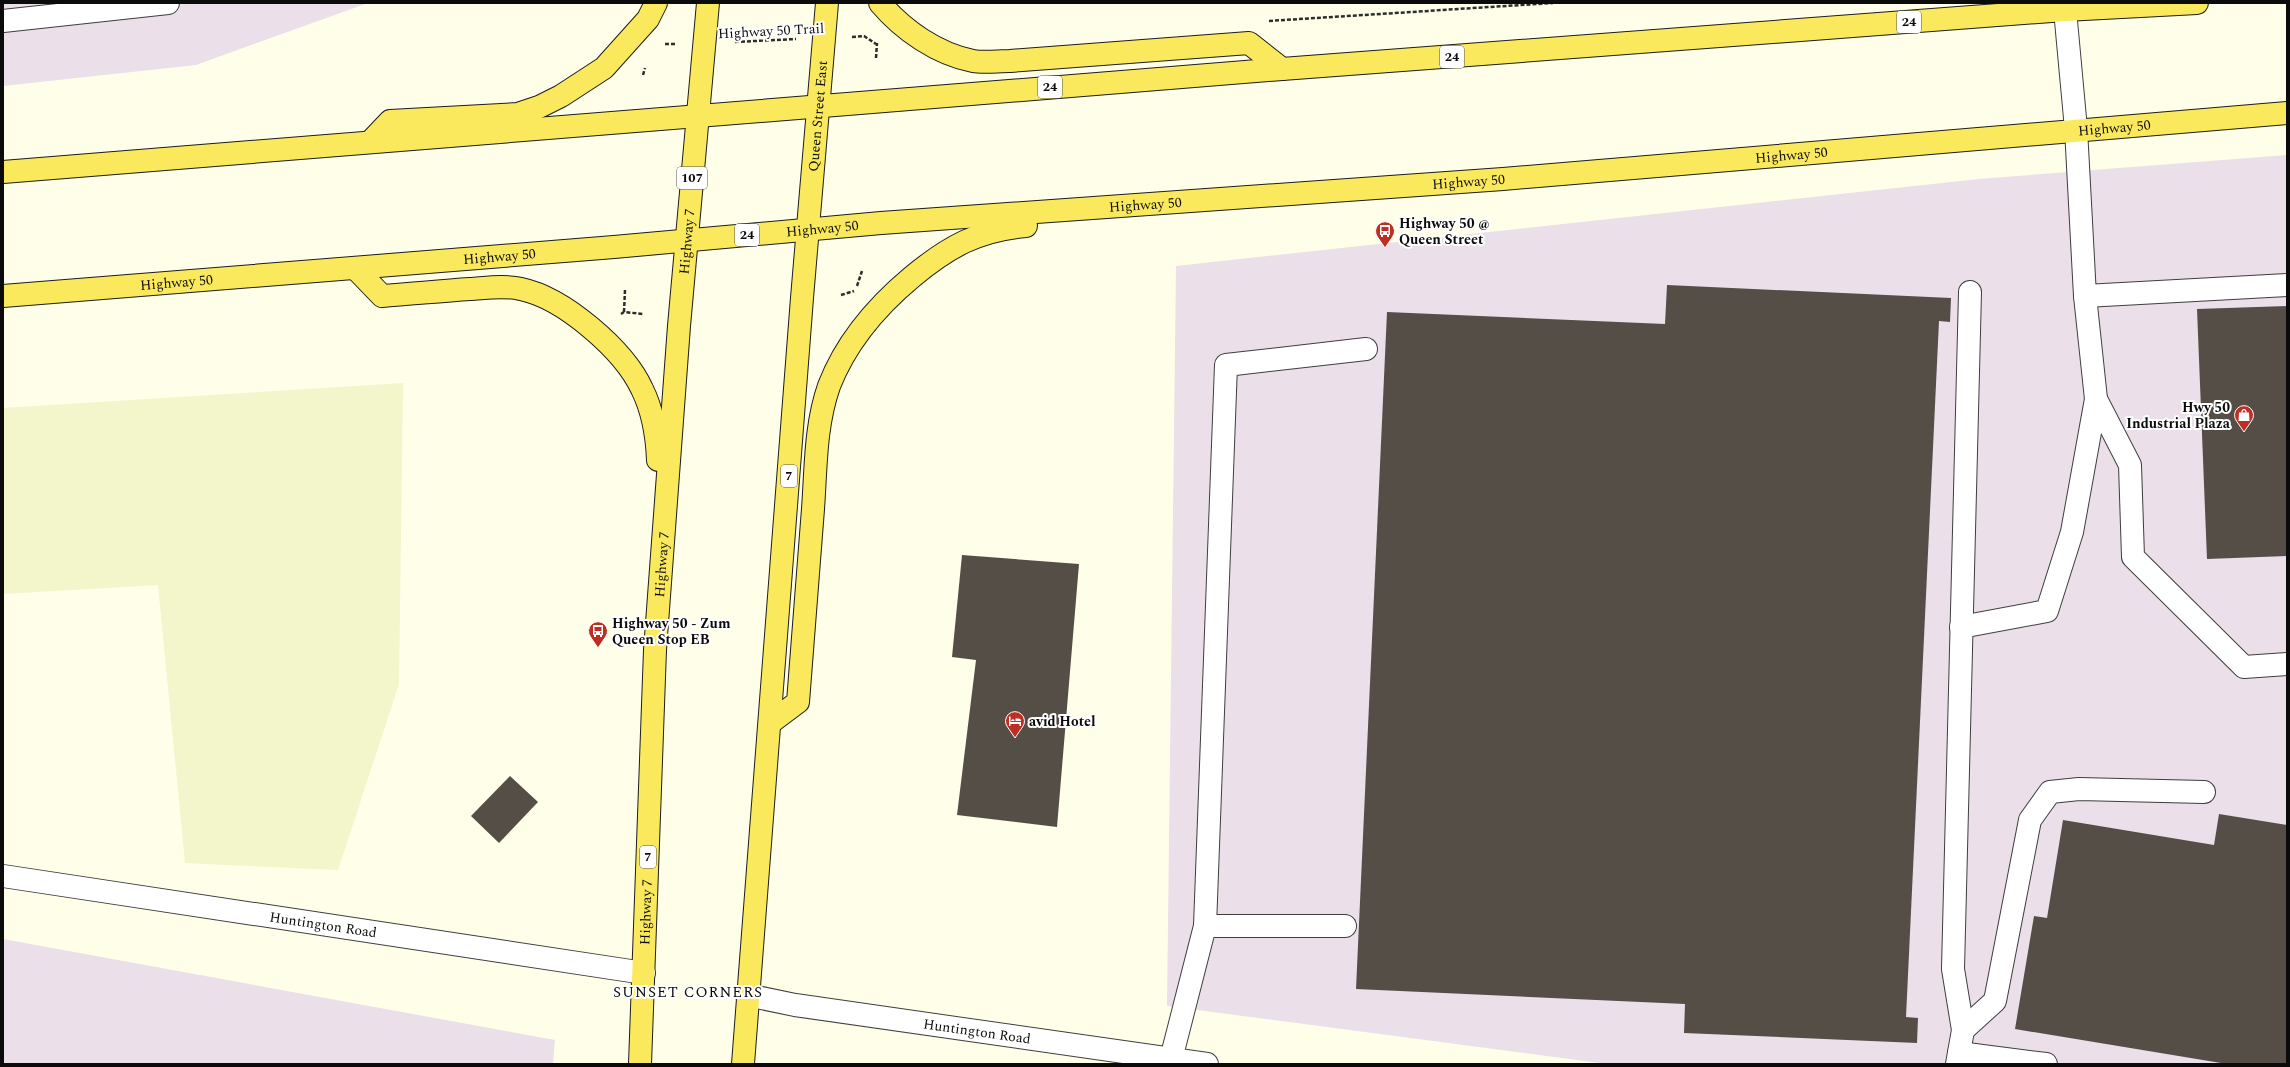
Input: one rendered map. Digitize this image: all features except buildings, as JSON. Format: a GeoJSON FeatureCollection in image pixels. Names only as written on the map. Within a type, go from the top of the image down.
{"type":"FeatureCollection","features":[{"type":"Feature","properties":{"kind":"main road"},"geometry":{"type":"LineString","coordinates":[[371,141],[390,121],[518,114],[560,96],[604,68],[648,19],[656,3]]}},
{"type":"Feature","properties":{"kind":"main road","name":"107"},"geometry":{"type":"LineString","coordinates":[[697,115],[708,3]]}},
{"type":"Feature","properties":{"kind":"main road","name":"Queen Street East"},"geometry":{"type":"LineString","coordinates":[[808,229],[827,3]]}},
{"type":"Feature","properties":{"kind":"main road"},"geometry":{"type":"LineString","coordinates":[[880,3],[910,31],[943,53],[974,61],[1010,62],[1249,43],[1282,69]]}},
{"type":"Feature","properties":{"kind":"main road","name":"24"},"geometry":{"type":"LineString","coordinates":[[3,172],[818,105],[1282,69],[2065,10],[2196,3]]}},
{"type":"Feature","properties":{"kind":"main road","name":"Highway 50"},"geometry":{"type":"LineString","coordinates":[[3,296],[686,241],[808,229],[1503,179],[2287,112]]}},
{"type":"Feature","properties":{"kind":"main road","name":"Highway 7"},"geometry":{"type":"LineString","coordinates":[[640,1064],[655,650],[697,115]]}},
{"type":"Feature","properties":{"kind":"main road"},"geometry":{"type":"LineString","coordinates":[[770,723],[798,702],[818,430],[822,409],[830,385],[848,347],[874,313],[894,292],[920,270],[955,244],[982,233],[1011,227],[1237,210],[1251,197]]}},
{"type":"Feature","properties":{"kind":"main road","name":"7"},"geometry":{"type":"LineString","coordinates":[[743,1064],[808,229]]}},
{"type":"Feature","properties":{"kind":"main road"},"geometry":{"type":"LineString","coordinates":[[355,268],[382,296],[493,288],[521,288],[568,308],[582,319],[625,362],[642,388],[651,412],[657,435],[658,459],[645,636],[655,650]]}},
{"type":"Feature","properties":{"kind":"street"},"geometry":{"type":"LineString","coordinates":[[3,21],[168,3]]}},
{"type":"Feature","properties":{"kind":"street"},"geometry":{"type":"LineString","coordinates":[[1961,627],[2047,611],[2072,532],[2096,399],[2085,296],[2076,129],[2065,10]]}},
{"type":"Feature","properties":{"kind":"street"},"geometry":{"type":"LineString","coordinates":[[2085,296],[2287,285]]}},
{"type":"Feature","properties":{"kind":"street"},"geometry":{"type":"LineString","coordinates":[[1970,292],[1952,969],[1963,1030],[1958,1059],[2046,1064]]}},
{"type":"Feature","properties":{"kind":"street"},"geometry":{"type":"LineString","coordinates":[[1171,1059],[1205,926],[1226,365],[1366,349]]}},
{"type":"Feature","properties":{"kind":"street"},"geometry":{"type":"LineString","coordinates":[[2096,399],[2130,465],[2133,557],[2244,667],[2287,664]]}},
{"type":"Feature","properties":{"kind":"street"},"geometry":{"type":"LineString","coordinates":[[1963,1030],[1995,1001],[2030,820],[2050,792],[2079,789],[2204,792]]}},
{"type":"Feature","properties":{"kind":"street","name":"Huntington Road"},"geometry":{"type":"LineString","coordinates":[[3,876],[644,973]]}},
{"type":"Feature","properties":{"kind":"street"},"geometry":{"type":"LineString","coordinates":[[1205,926],[1345,926]]}},
{"type":"Feature","properties":{"kind":"street","name":"Huntington Road"},"geometry":{"type":"LineString","coordinates":[[748,995],[795,1005],[1207,1064]]}},
{"type":"Feature","properties":{"kind":"path","name":"Highway 50 Trail"},"geometry":{"type":"LineString","coordinates":[[664,44],[704,44],[864,36],[876,44]]}},
{"type":"Feature","properties":{"kind":"path"},"geometry":{"type":"LineString","coordinates":[[616,319],[624,312],[625,290]]}},
{"type":"Feature","properties":{"kind":"path"},"geometry":{"type":"LineString","coordinates":[[841,295],[856,291]]}},
{"type":"Feature","properties":{"kind":"path"},"geometry":{"type":"LineString","coordinates":[[624,312],[643,314]]}},
{"type":"Feature","properties":{"kind":"shaded area"},"geometry":{"type":"Polygon","coordinates":[[[3,3],[368,3],[196,65],[3,86],[3,3]]]}},
{"type":"Feature","properties":{"kind":"shaded area"},"geometry":{"type":"Polygon","coordinates":[[[2287,155],[2287,1064],[1607,1064],[1167,1006],[1176,266],[1979,179],[2287,155]]]}},
{"type":"Feature","properties":{"kind":"shaded area"},"geometry":{"type":"Polygon","coordinates":[[[3,939],[555,1040],[553,1064],[3,1064],[3,939]]]}},
{"type":"Feature","properties":{"kind":"green space"},"geometry":{"type":"Polygon","coordinates":[[[403,383],[399,684],[338,870],[185,863],[158,585],[3,594],[3,408],[403,383]]]}},
{"type":"Feature","properties":{"kind":"place","name":"Highway 50 @ Queen Street"},"geometry":{"type":"Point","coordinates":[1385,248]}},
{"type":"Feature","properties":{"kind":"place","name":"Hwy 50 Industrial Plaza"},"geometry":{"type":"Point","coordinates":[2244,432]}},
{"type":"Feature","properties":{"kind":"place","name":"Highway 50 - Zum Queen Stop EB"},"geometry":{"type":"Point","coordinates":[598,648]}},
{"type":"Feature","properties":{"kind":"place","name":"avid Hotel"},"geometry":{"type":"Point","coordinates":[1015,738]}},
{"type":"Feature","properties":{"kind":"district","name":"SUNSET CORNERS"},"geometry":{"type":"Point","coordinates":[688,992]}}]}
